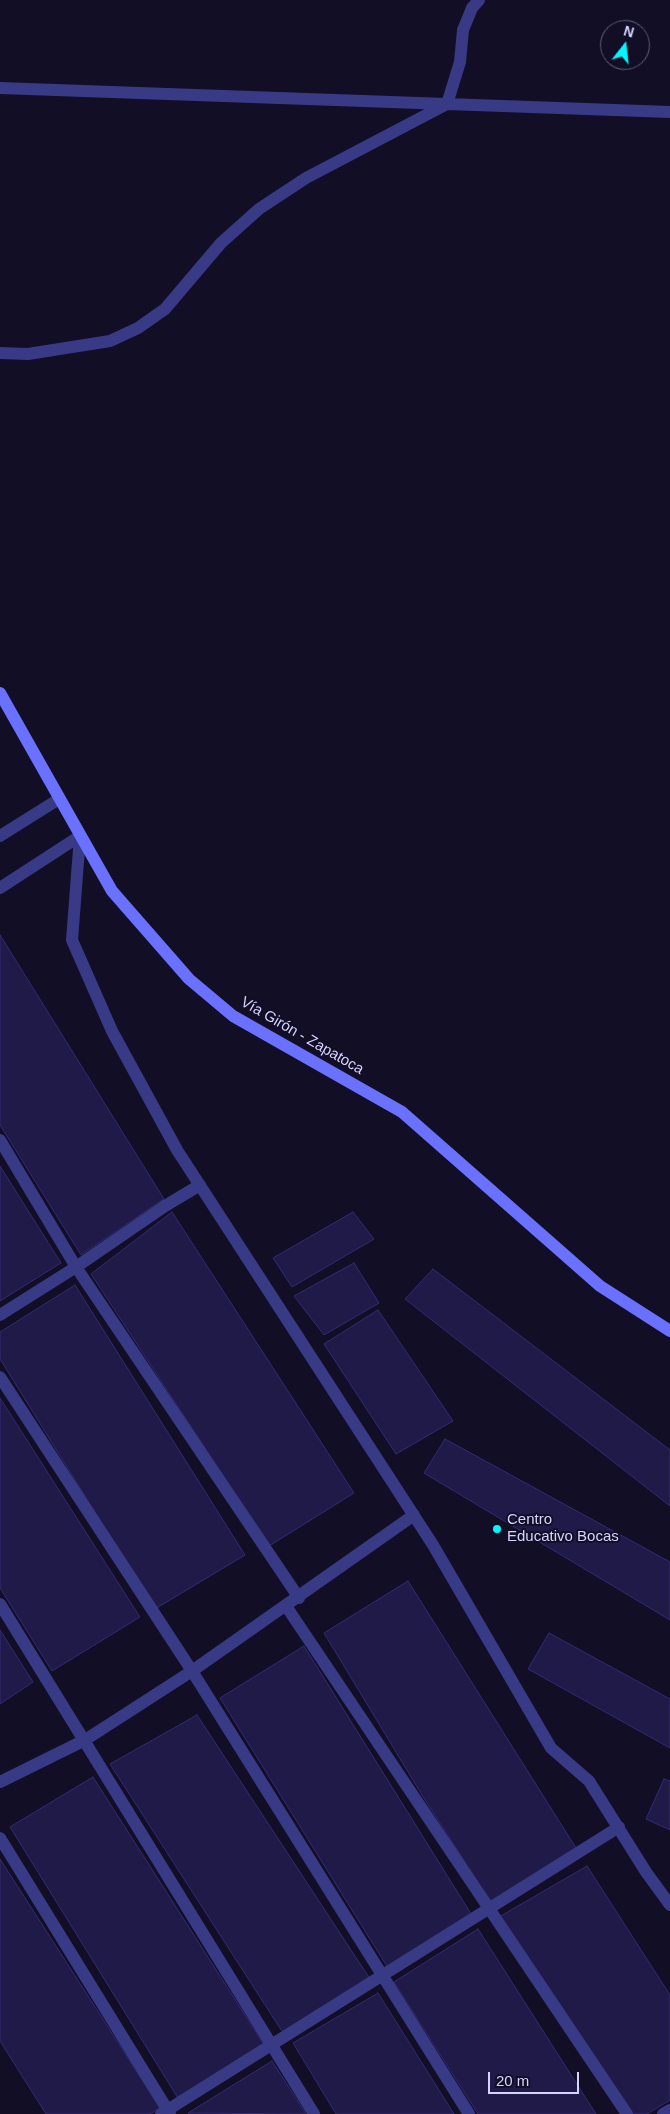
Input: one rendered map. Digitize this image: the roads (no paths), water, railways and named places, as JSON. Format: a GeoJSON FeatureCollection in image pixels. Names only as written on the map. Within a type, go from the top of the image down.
{"type":"FeatureCollection","features":[{"type":"Feature","properties":{"kind":"main road","name":"Vía Girón - Zapatoca"},"geometry":{"type":"LineString","coordinates":[[0,693],[112,891],[189,979],[233,1016],[402,1112],[600,1286],[670,1331]]}},
{"type":"Feature","properties":{"kind":"street"},"geometry":{"type":"LineString","coordinates":[[0,353],[28,354],[110,341],[138,328],[165,310],[221,243],[259,209],[306,178],[447,104],[460,62],[463,30],[472,8],[479,0]]}},
{"type":"Feature","properties":{"kind":"street"},"geometry":{"type":"LineString","coordinates":[[0,88],[670,112]]}},
{"type":"Feature","properties":{"kind":"street"},"geometry":{"type":"LineString","coordinates":[[0,836],[59,799]]}},
{"type":"Feature","properties":{"kind":"street"},"geometry":{"type":"LineString","coordinates":[[0,888],[80,836]]}},
{"type":"Feature","properties":{"kind":"street"},"geometry":{"type":"LineString","coordinates":[[80,836],[72,940],[112,1031],[177,1150],[414,1515],[551,1748],[589,1781],[646,1872],[670,1905]]}},
{"type":"Feature","properties":{"kind":"street"},"geometry":{"type":"LineString","coordinates":[[0,1140],[76,1267],[299,1598]]}},
{"type":"Feature","properties":{"kind":"street"},"geometry":{"type":"LineString","coordinates":[[0,1315],[200,1185]]}},
{"type":"Feature","properties":{"kind":"street"},"geometry":{"type":"LineString","coordinates":[[0,1377],[192,1671],[469,2114]]}},
{"type":"Feature","properties":{"kind":"street"},"geometry":{"type":"LineString","coordinates":[[0,1782],[85,1740],[192,1671],[299,1598],[414,1515]]}},
{"type":"Feature","properties":{"kind":"street"},"geometry":{"type":"LineString","coordinates":[[0,1604],[314,2114]]}},
{"type":"Feature","properties":{"kind":"street"},"geometry":{"type":"LineString","coordinates":[[286,1606],[627,2114]]}},
{"type":"Feature","properties":{"kind":"street"},"geometry":{"type":"LineString","coordinates":[[0,1838],[166,2113],[272,2044],[619,1827]]}},
{"type":"Feature","properties":{"kind":"street"},"geometry":{"type":"LineString","coordinates":[[663,2114],[670,2110]]}},
{"type":"Feature","properties":{"kind":"place","name":"Centro Educativo Bocas"},"geometry":{"type":"Point","coordinates":[497,1529]}}]}
